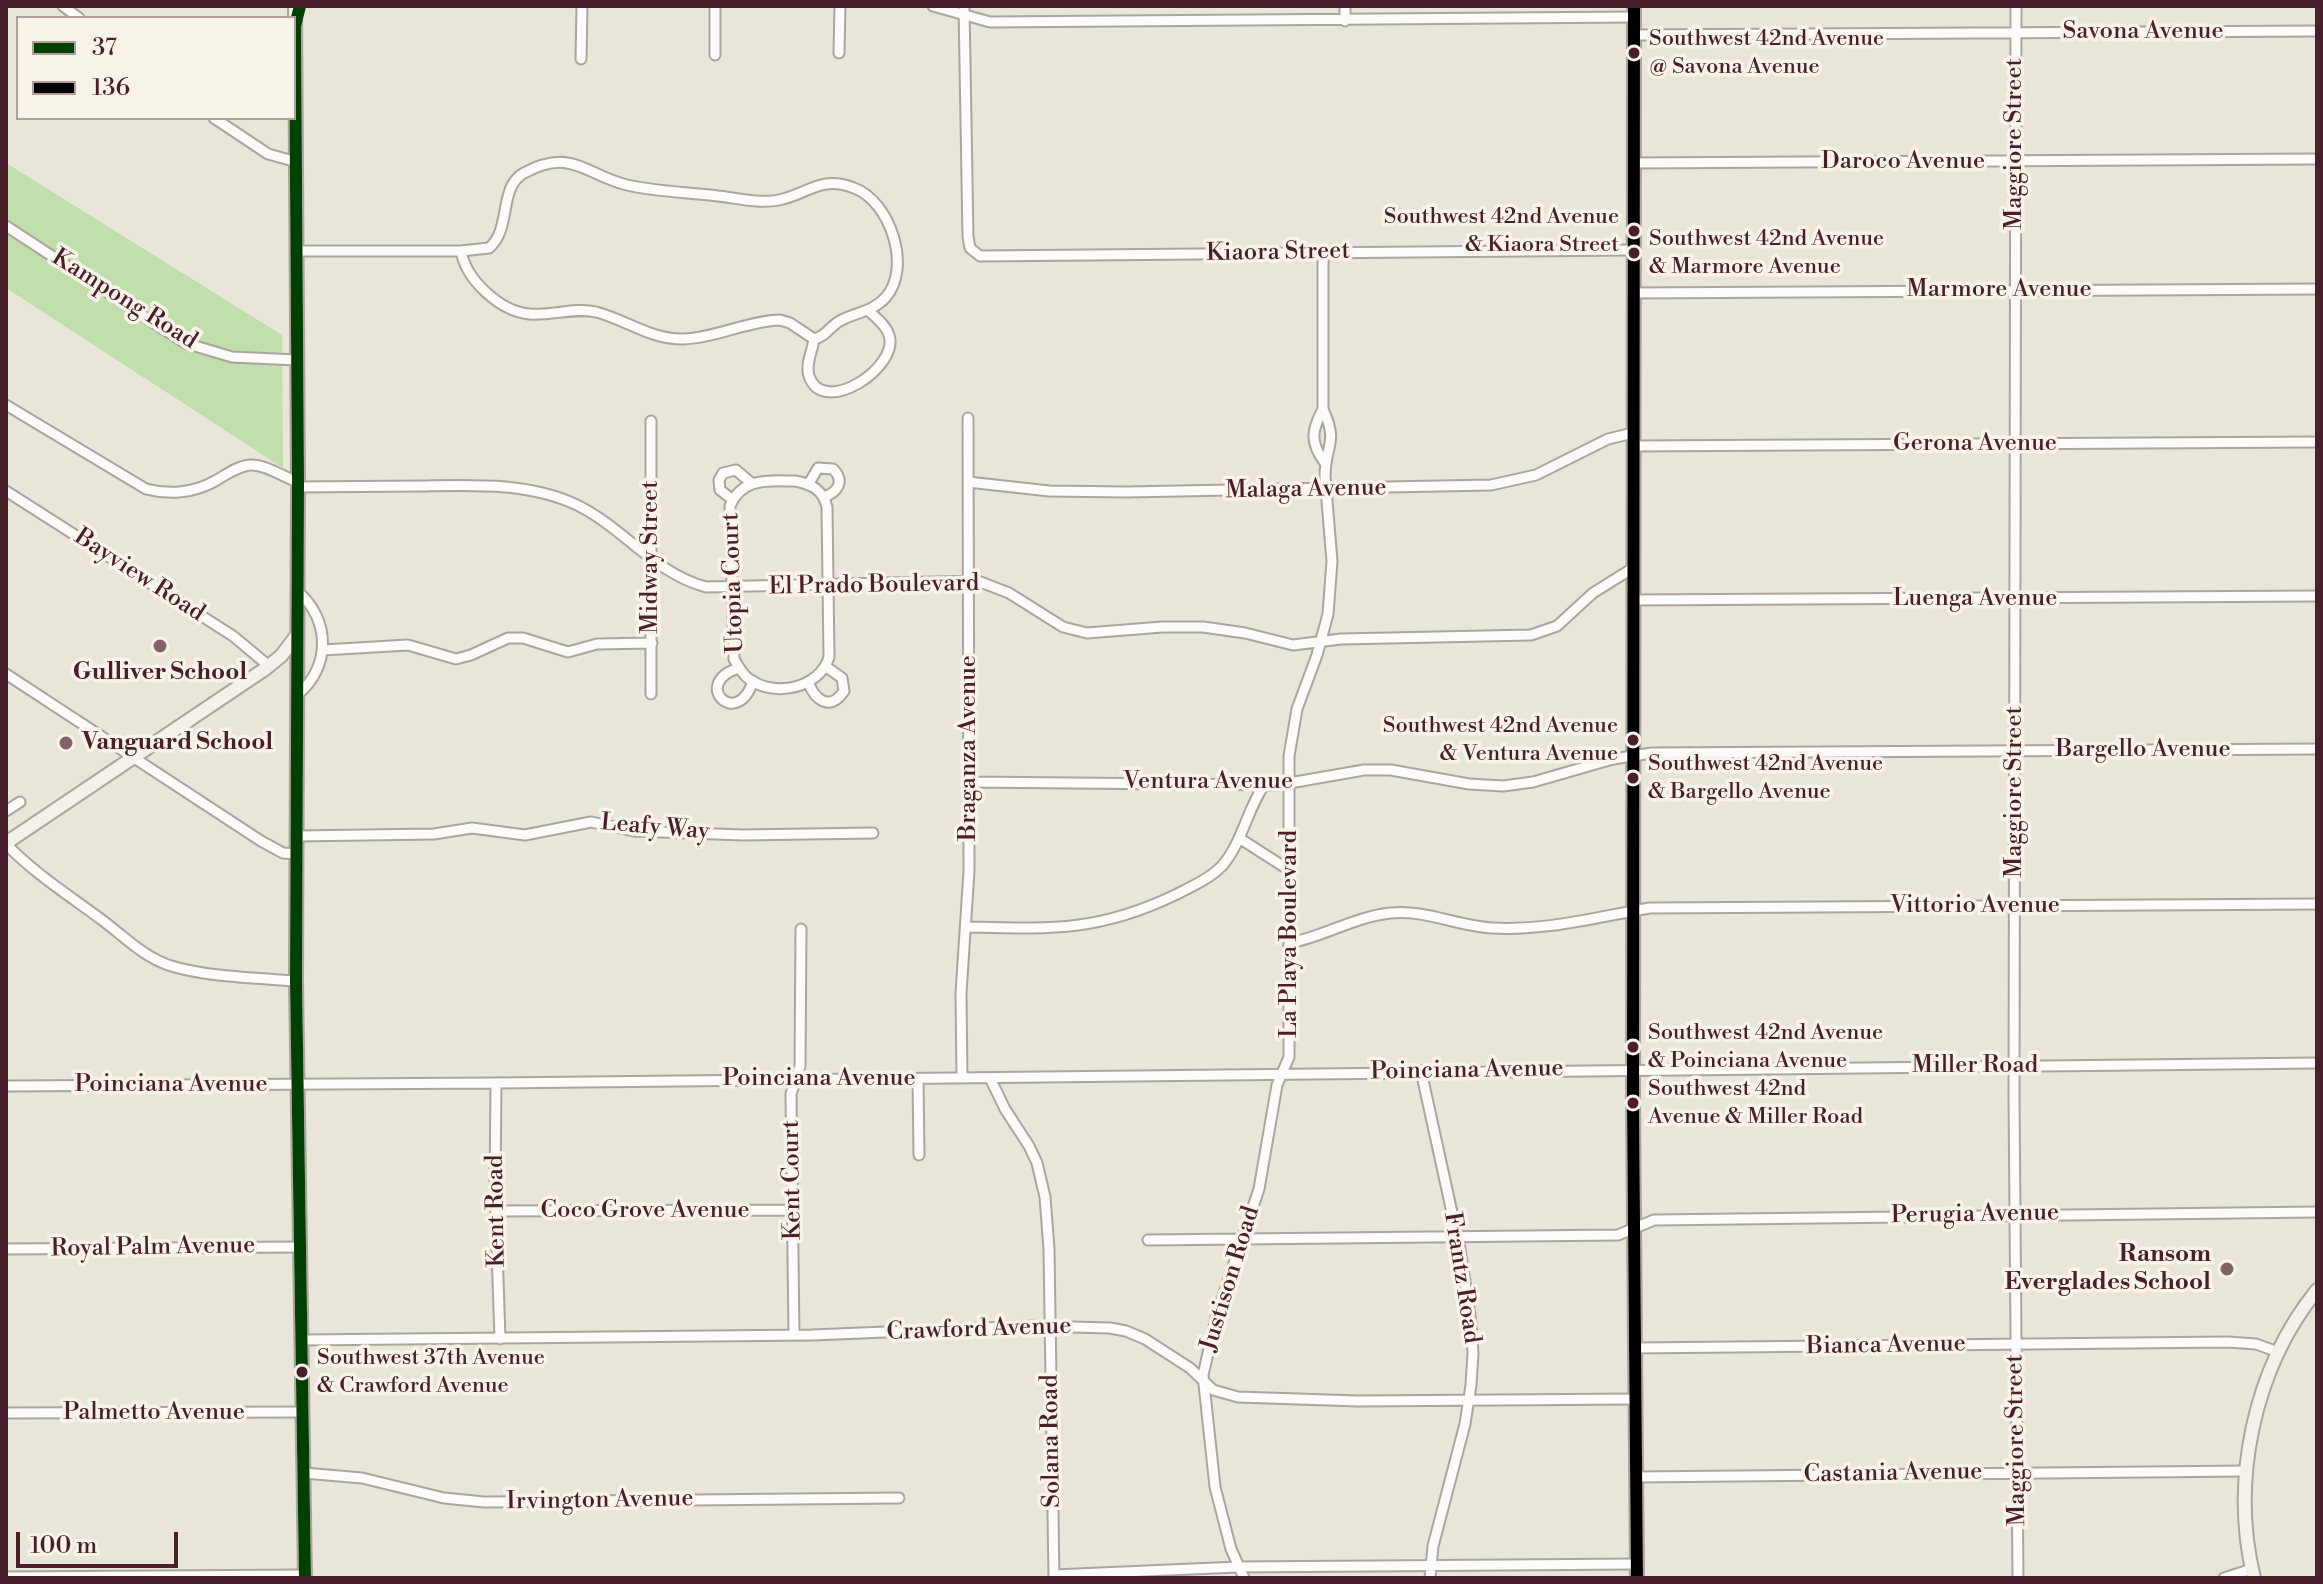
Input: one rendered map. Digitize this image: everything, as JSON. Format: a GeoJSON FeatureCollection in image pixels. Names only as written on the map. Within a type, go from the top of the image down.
{"type":"FeatureCollection","features":[{"type":"Feature","properties":{"kind":"main road"},"geometry":{"type":"LineString","coordinates":[[297,10],[296,981],[305,1576]]}},
{"type":"Feature","properties":{"kind":"main road"},"geometry":{"type":"LineString","coordinates":[[1634,12],[1633,1069],[1637,1571]]}},
{"type":"Feature","properties":{"kind":"main road"},"geometry":{"type":"LineString","coordinates":[[6,844],[270,666],[297,635]]}},
{"type":"Feature","properties":{"kind":"main road"},"geometry":{"type":"LineString","coordinates":[[270,666],[283,668],[297,681]]}},
{"type":"Feature","properties":{"kind":"main road"},"geometry":{"type":"LineString","coordinates":[[2253,1574],[2246,1527],[2247,1471],[2259,1405],[2278,1352],[2299,1314],[2317,1290]]}},
{"type":"Feature","properties":{"kind":"street"},"geometry":{"type":"LineString","coordinates":[[581,59],[582,6]]}},
{"type":"Feature","properties":{"kind":"street"},"geometry":{"type":"LineString","coordinates":[[715,6],[715,55]]}},
{"type":"Feature","properties":{"kind":"street"},"geometry":{"type":"LineString","coordinates":[[839,53],[840,6]]}},
{"type":"Feature","properties":{"kind":"street"},"geometry":{"type":"LineString","coordinates":[[933,6],[964,11],[986,22],[1006,23],[1345,21],[1634,12]]}},
{"type":"Feature","properties":{"kind":"street"},"geometry":{"type":"LineString","coordinates":[[1345,6],[1345,21]]}},
{"type":"Feature","properties":{"kind":"street","name":"Maggiore Street"},"geometry":{"type":"LineString","coordinates":[[2016,6],[2014,1065],[2018,1578]]}},
{"type":"Feature","properties":{"kind":"street","name":"Kiaora Street"},"geometry":{"type":"LineString","coordinates":[[964,11],[968,237],[972,251],[985,257],[1633,250]]}},
{"type":"Feature","properties":{"kind":"street","name":"Savona Avenue"},"geometry":{"type":"LineString","coordinates":[[1634,35],[2317,31]]}},
{"type":"Feature","properties":{"kind":"street"},"geometry":{"type":"LineString","coordinates":[[217,120],[268,154],[297,162]]}},
{"type":"Feature","properties":{"kind":"street","name":"Daroco Avenue"},"geometry":{"type":"LineString","coordinates":[[1633,163],[2317,159]]}},
{"type":"Feature","properties":{"kind":"street"},"geometry":{"type":"LineString","coordinates":[[297,251],[485,249],[493,245],[502,229],[515,181],[527,172],[552,163],[576,163],[628,185],[745,200],[779,200],[822,183],[842,185],[859,190],[875,203],[894,244],[897,267],[894,284],[883,301],[869,311],[842,320],[822,337],[814,339]]}},
{"type":"Feature","properties":{"kind":"street","name":"Kampong Road"},"geometry":{"type":"LineString","coordinates":[[6,226],[185,343],[232,357],[297,360]]}},
{"type":"Feature","properties":{"kind":"street"},"geometry":{"type":"LineString","coordinates":[[461,251],[469,273],[479,285],[505,305],[525,313],[591,311],[646,333],[680,339],[780,320],[795,325],[814,339]]}},
{"type":"Feature","properties":{"kind":"street","name":"La Playa Boulevard"},"geometry":{"type":"LineString","coordinates":[[1282,1074],[1290,1048],[1290,744],[1295,717],[1322,641],[1332,573],[1325,463],[1332,437],[1323,409],[1323,253]]}},
{"type":"Feature","properties":{"kind":"street","name":"Marmore Avenue"},"geometry":{"type":"LineString","coordinates":[[1633,293],[2317,289]]}},
{"type":"Feature","properties":{"kind":"street"},"geometry":{"type":"LineString","coordinates":[[814,339],[808,369],[812,382],[826,392],[850,387],[885,360],[890,346],[887,330],[869,311]]}},
{"type":"Feature","properties":{"kind":"street"},"geometry":{"type":"LineString","coordinates":[[6,405],[146,489],[168,493],[197,489],[250,465],[262,467],[298,485]]}},
{"type":"Feature","properties":{"kind":"street","name":"La Playa Boulevard"},"geometry":{"type":"LineString","coordinates":[[1323,409],[1312,438],[1315,450],[1325,463]]}},
{"type":"Feature","properties":{"kind":"street","name":"Braganza Avenue"},"geometry":{"type":"LineString","coordinates":[[962,1078],[962,977],[967,927],[970,782],[968,418]]}},
{"type":"Feature","properties":{"kind":"street","name":"Midway Street"},"geometry":{"type":"LineString","coordinates":[[651,421],[651,694]]}},
{"type":"Feature","properties":{"kind":"street","name":"Malaga Avenue"},"geometry":{"type":"LineString","coordinates":[[968,482],[1058,491],[1452,487],[1504,483],[1536,475],[1614,436],[1633,440]]}},
{"type":"Feature","properties":{"kind":"street","name":"Gerona Avenue"},"geometry":{"type":"LineString","coordinates":[[1633,440],[2015,444],[2317,442]]}},
{"type":"Feature","properties":{"kind":"street"},"geometry":{"type":"LineString","coordinates":[[824,497],[835,492],[839,484],[838,474],[833,469],[818,468],[808,485],[824,497],[827,507],[829,657],[825,666],[808,682],[812,693],[820,701],[830,703],[844,691],[842,678],[825,666]]}},
{"type":"Feature","properties":{"kind":"street"},"geometry":{"type":"LineString","coordinates":[[733,500],[720,490],[719,480],[723,473],[736,470],[750,482]]}},
{"type":"Feature","properties":{"kind":"street","name":"Utopia Court"},"geometry":{"type":"LineString","coordinates":[[808,485],[795,481],[750,482],[730,506],[733,655],[739,668],[753,681],[785,688],[808,682]]}},
{"type":"Feature","properties":{"kind":"street","name":"El Prado Boulevard"},"geometry":{"type":"LineString","coordinates":[[298,485],[521,489],[579,506],[604,521],[667,572],[706,587],[978,581],[997,587],[1055,623],[1087,633],[1192,626],[1233,631],[1293,645],[1322,641],[1537,634],[1557,626],[1593,593],[1633,568]]}},
{"type":"Feature","properties":{"kind":"street","name":"Bayview Road"},"geometry":{"type":"LineString","coordinates":[[6,491],[233,636],[270,666]]}},
{"type":"Feature","properties":{"kind":"street"},"geometry":{"type":"LineString","coordinates":[[297,591],[316,613],[323,650],[316,674],[297,695]]}},
{"type":"Feature","properties":{"kind":"street","name":"Luenga Avenue"},"geometry":{"type":"LineString","coordinates":[[1633,600],[2317,596]]}},
{"type":"Feature","properties":{"kind":"street"},"geometry":{"type":"LineString","coordinates":[[323,650],[408,645],[456,659],[508,638],[523,638],[568,652],[597,644],[652,643]]}},
{"type":"Feature","properties":{"kind":"street"},"geometry":{"type":"LineString","coordinates":[[739,668],[719,678],[717,688],[722,699],[733,704],[741,702],[749,693],[753,681]]}},
{"type":"Feature","properties":{"kind":"street"},"geometry":{"type":"LineString","coordinates":[[6,674],[261,841],[283,853],[296,854]]}},
{"type":"Feature","properties":{"kind":"street","name":"Bargello Avenue"},"geometry":{"type":"LineString","coordinates":[[1633,756],[1652,753],[2317,749]]}},
{"type":"Feature","properties":{"kind":"street","name":"Ventura Avenue"},"geometry":{"type":"LineString","coordinates":[[970,782],[1264,785],[1288,784],[1364,770],[1391,770],[1477,785],[1510,786],[1633,756]]}},
{"type":"Feature","properties":{"kind":"street"},"geometry":{"type":"LineString","coordinates":[[967,927],[1056,928],[1120,918],[1160,902],[1207,878],[1222,865],[1239,838],[1255,798],[1264,785]]}},
{"type":"Feature","properties":{"kind":"street"},"geometry":{"type":"LineString","coordinates":[[6,811],[20,802]]}},
{"type":"Feature","properties":{"kind":"street","name":"Leafy Way"},"geometry":{"type":"LineString","coordinates":[[296,836],[434,834],[472,828],[525,835],[591,822],[634,831],[743,835],[873,833]]}},
{"type":"Feature","properties":{"kind":"street"},"geometry":{"type":"LineString","coordinates":[[1239,838],[1289,870]]}},
{"type":"Feature","properties":{"kind":"street"},"geometry":{"type":"LineString","coordinates":[[6,844],[33,869],[150,958],[184,969],[296,981]]}},
{"type":"Feature","properties":{"kind":"street","name":"Vittorio Avenue"},"geometry":{"type":"LineString","coordinates":[[1290,943],[1314,938],[1359,919],[1388,913],[1421,914],[1478,927],[1533,929],[1650,908],[2317,904]]}},
{"type":"Feature","properties":{"kind":"street","name":"Kent Court"},"geometry":{"type":"LineString","coordinates":[[794,1335],[791,1094],[800,1066],[801,929]]}},
{"type":"Feature","properties":{"kind":"street","name":"Miller Road"},"geometry":{"type":"LineString","coordinates":[[1633,1069],[2317,1063]]}},
{"type":"Feature","properties":{"kind":"street","name":"Poinciana Avenue"},"geometry":{"type":"LineString","coordinates":[[6,1086],[918,1079],[1633,1069]]}},
{"type":"Feature","properties":{"kind":"street","name":"Frantz Road"},"geometry":{"type":"LineString","coordinates":[[1421,1071],[1457,1235],[1472,1327],[1473,1366],[1469,1400],[1430,1565],[1430,1578]]}},
{"type":"Feature","properties":{"kind":"street","name":"Justison Road"},"geometry":{"type":"LineString","coordinates":[[1244,1578],[1231,1549],[1215,1487],[1203,1382],[1217,1314],[1259,1189],[1275,1093],[1282,1074]]}},
{"type":"Feature","properties":{"kind":"street","name":"Solana Road"},"geometry":{"type":"LineString","coordinates":[[990,1078],[1005,1109],[1029,1146],[1042,1181],[1049,1238],[1054,1577]]}},
{"type":"Feature","properties":{"kind":"street"},"geometry":{"type":"LineString","coordinates":[[918,1079],[919,1155]]}},
{"type":"Feature","properties":{"kind":"street","name":"Kent Road"},"geometry":{"type":"LineString","coordinates":[[496,1083],[500,1339]]}},
{"type":"Feature","properties":{"kind":"street","name":"Coco Grove Avenue"},"geometry":{"type":"LineString","coordinates":[[496,1211],[794,1210]]}},
{"type":"Feature","properties":{"kind":"street","name":"Perugia Avenue"},"geometry":{"type":"LineString","coordinates":[[1148,1240],[1618,1235],[1654,1220],[2317,1212]]}},
{"type":"Feature","properties":{"kind":"street","name":"Royal Palm Avenue"},"geometry":{"type":"LineString","coordinates":[[6,1249],[299,1247]]}},
{"type":"Feature","properties":{"kind":"street","name":"Crawford Avenue"},"geometry":{"type":"LineString","coordinates":[[301,1340],[794,1335],[1050,1326],[1115,1328],[1132,1333],[1172,1356],[1213,1390],[1228,1395],[1264,1399],[1635,1399]]}},
{"type":"Feature","properties":{"kind":"street","name":"Bianca Avenue"},"geometry":{"type":"LineString","coordinates":[[1635,1348],[2245,1342],[2278,1352]]}},
{"type":"Feature","properties":{"kind":"street","name":"Palmetto Avenue"},"geometry":{"type":"LineString","coordinates":[[6,1413],[302,1412]]}},
{"type":"Feature","properties":{"kind":"street","name":"Castania Avenue"},"geometry":{"type":"LineString","coordinates":[[1636,1477],[2247,1471]]}},
{"type":"Feature","properties":{"kind":"street","name":"Irvington Avenue"},"geometry":{"type":"LineString","coordinates":[[304,1473],[370,1479],[444,1498],[474,1501],[899,1498]]}},
{"type":"Feature","properties":{"kind":"street"},"geometry":{"type":"LineString","coordinates":[[1054,1577],[1238,1567],[1430,1565],[1637,1571]]}},
{"type":"Feature","properties":{"kind":"street"},"geometry":{"type":"LineString","coordinates":[[2224,1578],[2253,1574]]}},
{"type":"Feature","properties":{"kind":"street"},"geometry":{"type":"LineString","coordinates":[[6,1577],[305,1576]]}},
{"type":"Feature","properties":{"kind":"green space"},"geometry":{"type":"Polygon","coordinates":[[[6,163],[282,335],[283,468],[6,288],[6,163]]]}},
{"type":"Feature","properties":{"kind":"transit line","name":"37"},"geometry":{"type":"LineString","coordinates":[[296,22],[300,6]]}},
{"type":"Feature","properties":{"kind":"transit line","name":"136"},"geometry":{"type":"LineString","coordinates":[[1634,6],[1633,1103],[1637,1578]]}},
{"type":"Feature","properties":{"kind":"transit line","name":"37"},"geometry":{"type":"LineString","coordinates":[[296,120],[296,981],[305,1578]]}},
{"type":"Feature","properties":{"kind":"place","name":"Southwest 42nd Avenue @ Savona Avenue"},"geometry":{"type":"Point","coordinates":[1634,53]}},
{"type":"Feature","properties":{"kind":"place","name":"Southwest 42nd Avenue & Kiaora Street"},"geometry":{"type":"Point","coordinates":[1634,231]}},
{"type":"Feature","properties":{"kind":"place","name":"Southwest 42nd Avenue & Marmore Avenue"},"geometry":{"type":"Point","coordinates":[1634,253]}},
{"type":"Feature","properties":{"kind":"place","name":"Gulliver School"},"geometry":{"type":"Point","coordinates":[160,646]}},
{"type":"Feature","properties":{"kind":"place","name":"Southwest 42nd Avenue & Ventura Avenue"},"geometry":{"type":"Point","coordinates":[1633,740]}},
{"type":"Feature","properties":{"kind":"place","name":"Vanguard School"},"geometry":{"type":"Point","coordinates":[66,743]}},
{"type":"Feature","properties":{"kind":"place","name":"Southwest 42nd Avenue & Bargello Avenue"},"geometry":{"type":"Point","coordinates":[1633,778]}},
{"type":"Feature","properties":{"kind":"place","name":"Southwest 42nd Avenue & Poinciana Avenue"},"geometry":{"type":"Point","coordinates":[1633,1047]}},
{"type":"Feature","properties":{"kind":"place","name":"Southwest 42nd Avenue & Miller Road"},"geometry":{"type":"Point","coordinates":[1633,1103]}},
{"type":"Feature","properties":{"kind":"place","name":"Ransom Everglades School"},"geometry":{"type":"Point","coordinates":[2227,1269]}},
{"type":"Feature","properties":{"kind":"place","name":"Southwest 37th Avenue & Crawford Avenue"},"geometry":{"type":"Point","coordinates":[302,1372]}}]}
